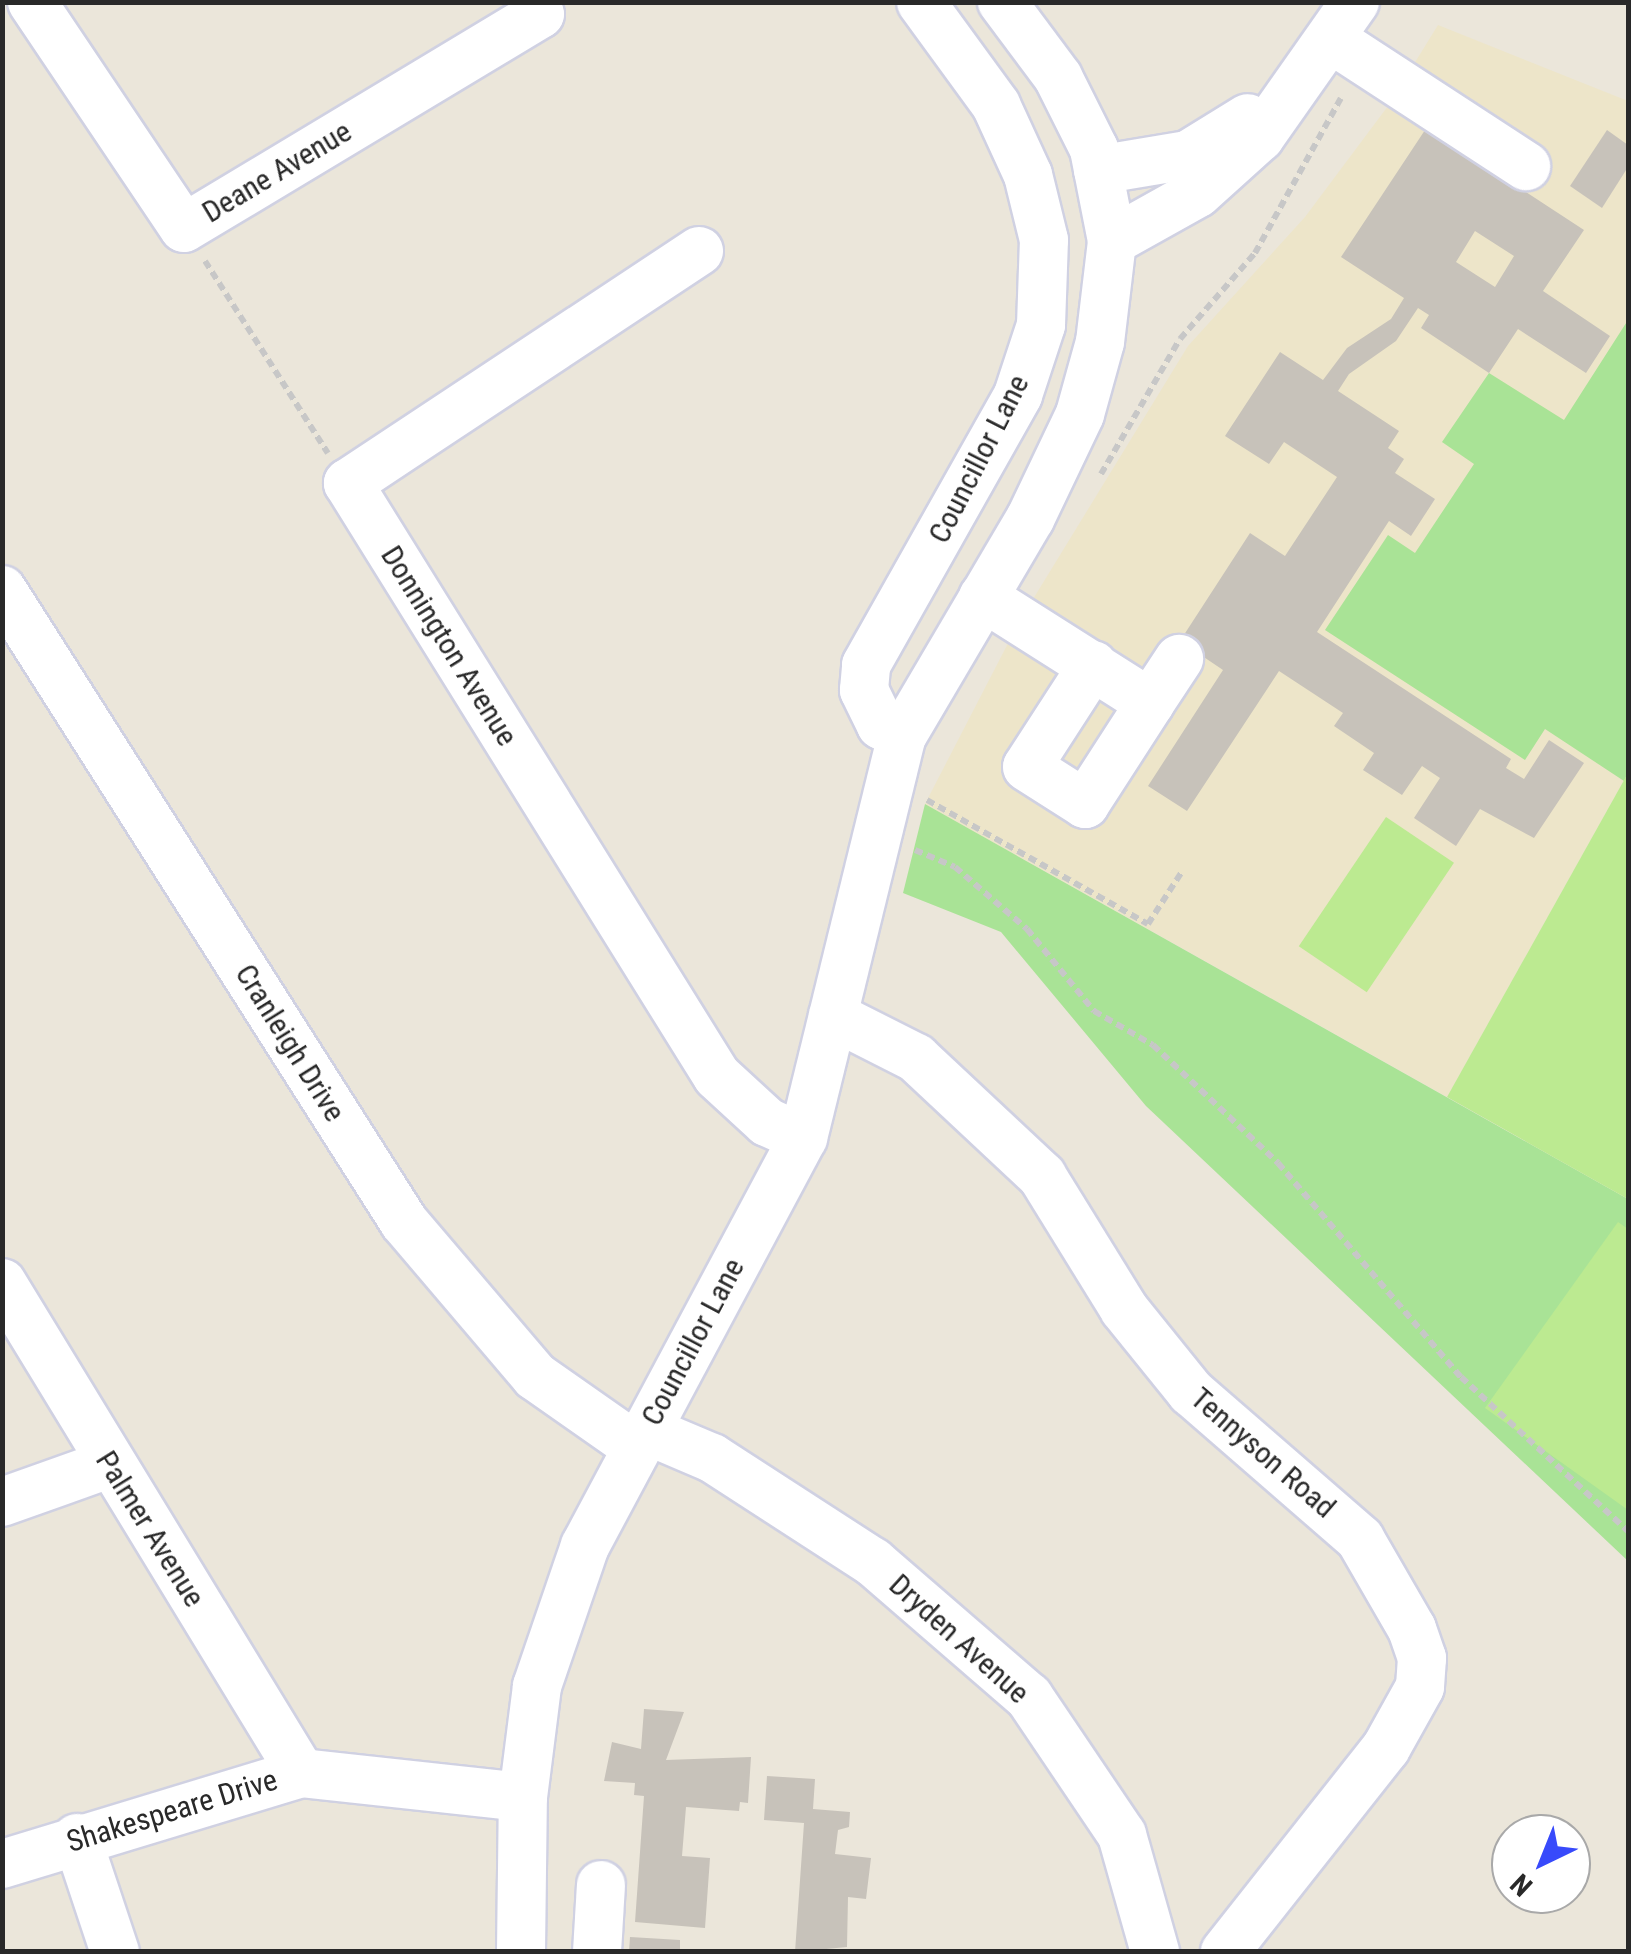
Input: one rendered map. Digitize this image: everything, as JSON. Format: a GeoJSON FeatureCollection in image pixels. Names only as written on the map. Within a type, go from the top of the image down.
{"type":"FeatureCollection","features":[{"type":"Feature","properties":{"kind":"street","name":"Deane Avenue"},"geometry":{"type":"LineString","coordinates":[[32,2],[184,228],[540,14],[533,2]]}},
{"type":"Feature","properties":{"kind":"street","name":"Councillor Lane"},"geometry":{"type":"LineString","coordinates":[[902,736],[881,725],[864,690],[866,665],[1018,395],[1040,325],[1044,240],[1028,175],[996,105],[921,2]]}},
{"type":"Feature","properties":{"kind":"street","name":"Councillor Lane"},"geometry":{"type":"LineString","coordinates":[[520,1952],[523,1797],[538,1686],[586,1546],[640,1438],[803,1138],[875,833],[902,736],[984,596],[1080,414],[1100,342],[1112,240],[1092,144],[1058,78],[1002,2]]}},
{"type":"Feature","properties":{"kind":"street"},"geometry":{"type":"LineString","coordinates":[[1098,170],[1188,155],[1233,129],[1342,40]]}},
{"type":"Feature","properties":{"kind":"street"},"geometry":{"type":"LineString","coordinates":[[1342,40],[1526,166]]}},
{"type":"Feature","properties":{"kind":"street"},"geometry":{"type":"LineString","coordinates":[[1112,240],[1154,221],[1223,170],[1260,137],[1342,40]]}},
{"type":"Feature","properties":{"kind":"street"},"geometry":{"type":"LineString","coordinates":[[348,483],[699,251]]}},
{"type":"Feature","properties":{"kind":"street","name":"Donnington Avenue"},"geometry":{"type":"LineString","coordinates":[[348,483],[716,1076],[767,1122],[803,1138]]}},
{"type":"Feature","properties":{"kind":"street","name":"Cranleigh Drive"},"geometry":{"type":"LineString","coordinates":[[2,590],[404,1222],[535,1376],[640,1438]]}},
{"type":"Feature","properties":{"kind":"street"},"geometry":{"type":"LineString","coordinates":[[984,596],[1150,703]]}},
{"type":"Feature","properties":{"kind":"street"},"geometry":{"type":"LineString","coordinates":[[1092,664],[1027,767],[1085,804],[1179,659]]}},
{"type":"Feature","properties":{"kind":"street","name":"Tennyson Road"},"geometry":{"type":"LineString","coordinates":[[833,1016],[916,1058],[1042,1176],[1124,1308],[1180,1378],[1360,1538],[1412,1628],[1422,1658],[1420,1687],[1386,1748],[1225,1952]]}},
{"type":"Feature","properties":{"kind":"street","name":"Palmer Avenue"},"geometry":{"type":"LineString","coordinates":[[2,1282],[109,1464],[301,1772]]}},
{"type":"Feature","properties":{"kind":"street","name":"Dryden Avenue"},"geometry":{"type":"LineString","coordinates":[[640,1438],[712,1458],[873,1562],[1029,1698],[1122,1836],[1155,1952]]}},
{"type":"Feature","properties":{"kind":"street"},"geometry":{"type":"LineString","coordinates":[[2,1502],[109,1464]]}},
{"type":"Feature","properties":{"kind":"street","name":"Shakespeare Drive"},"geometry":{"type":"LineString","coordinates":[[2,1864],[76,1838],[301,1772],[523,1797]]}},
{"type":"Feature","properties":{"kind":"street"},"geometry":{"type":"LineString","coordinates":[[76,1838],[116,1952]]}},
{"type":"Feature","properties":{"kind":"street"},"geometry":{"type":"LineString","coordinates":[[598,1952],[601,1884]]}},
{"type":"Feature","properties":{"kind":"path"},"geometry":{"type":"LineString","coordinates":[[1092,490],[1180,340],[1255,252],[1342,40]]}},
{"type":"Feature","properties":{"kind":"path"},"geometry":{"type":"LineString","coordinates":[[184,228],[348,483]]}},
{"type":"Feature","properties":{"kind":"path"},"geometry":{"type":"LineString","coordinates":[[889,783],[1148,924],[1181,873]]}},
{"type":"Feature","properties":{"kind":"path"},"geometry":{"type":"LineString","coordinates":[[875,833],[954,867],[1027,930],[1094,1011],[1152,1045],[1278,1163],[1461,1377],[1628,1531]]}},
{"type":"Feature","properties":{"kind":"shaded area"},"geometry":{"type":"Polygon","coordinates":[[[1438,25],[1628,101],[1628,773],[1447,1097],[925,804],[1019,622],[1188,346],[1305,217],[1388,106],[1438,25]]]}},
{"type":"Feature","properties":{"kind":"green space"},"geometry":{"type":"Polygon","coordinates":[[[1628,320],[1628,773],[1624,781],[1545,729],[1525,760],[1325,630],[1388,535],[1415,553],[1474,464],[1442,442],[1489,373],[1564,420],[1628,320]]]}},
{"type":"Feature","properties":{"kind":"green space"},"geometry":{"type":"Polygon","coordinates":[[[1628,773],[1628,1199],[1447,1097],[1628,773]]]}},
{"type":"Feature","properties":{"kind":"green space"},"geometry":{"type":"Polygon","coordinates":[[[925,804],[1628,1199],[1628,1561],[1146,1106],[1001,932],[903,893],[925,804]]]}},
{"type":"Feature","properties":{"kind":"green space"},"geometry":{"type":"Polygon","coordinates":[[[1386,817],[1454,863],[1367,992],[1299,946],[1386,817]]]}},
{"type":"Feature","properties":{"kind":"green space"},"geometry":{"type":"Polygon","coordinates":[[[1618,1222],[1628,1229],[1628,1510],[1485,1408],[1618,1222]]]}},
{"type":"Feature","properties":{"kind":"building"},"geometry":{"type":"Polygon","coordinates":[[[1427,127],[1584,230],[1543,291],[1610,336],[1586,373],[1518,329],[1489,373],[1421,328],[1429,315],[1418,308],[1396,341],[1349,374],[1338,391],[1399,431],[1388,448],[1404,459],[1395,473],[1435,499],[1411,536],[1389,521],[1317,632],[1511,759],[1506,768],[1524,779],[1549,740],[1584,763],[1534,838],[1480,809],[1456,846],[1414,818],[1440,778],[1422,766],[1402,795],[1363,770],[1374,753],[1334,726],[1343,713],[1279,671],[1187,811],[1148,786],[1223,670],[1180,641],[1250,533],[1285,556],[1337,477],[1284,442],[1269,464],[1225,436],[1280,352],[1323,380],[1347,348],[1391,319],[1404,298],[1341,257],[1427,127]],[[1475,231],[1456,262],[1495,287],[1514,256],[1475,231]]]}},
{"type":"Feature","properties":{"kind":"building"},"geometry":{"type":"Polygon","coordinates":[[[1607,130],[1628,145],[1628,167],[1602,208],[1570,186],[1607,130]]]}},
{"type":"Feature","properties":{"kind":"building"},"geometry":{"type":"Polygon","coordinates":[[[644,1709],[684,1712],[666,1760],[751,1757],[748,1803],[740,1802],[739,1811],[686,1807],[682,1856],[710,1858],[705,1928],[635,1922],[644,1796],[634,1795],[635,1783],[604,1781],[612,1742],[641,1749],[644,1709]]]}},
{"type":"Feature","properties":{"kind":"building"},"geometry":{"type":"Polygon","coordinates":[[[767,1776],[815,1779],[813,1809],[850,1812],[849,1827],[838,1830],[835,1854],[871,1858],[866,1899],[848,1897],[847,1947],[795,1952],[804,1823],[764,1820],[767,1776]]]}},
{"type":"Feature","properties":{"kind":"building"},"geometry":{"type":"Polygon","coordinates":[[[630,1937],[680,1940],[680,1952],[629,1952],[630,1937]]]}}]}
